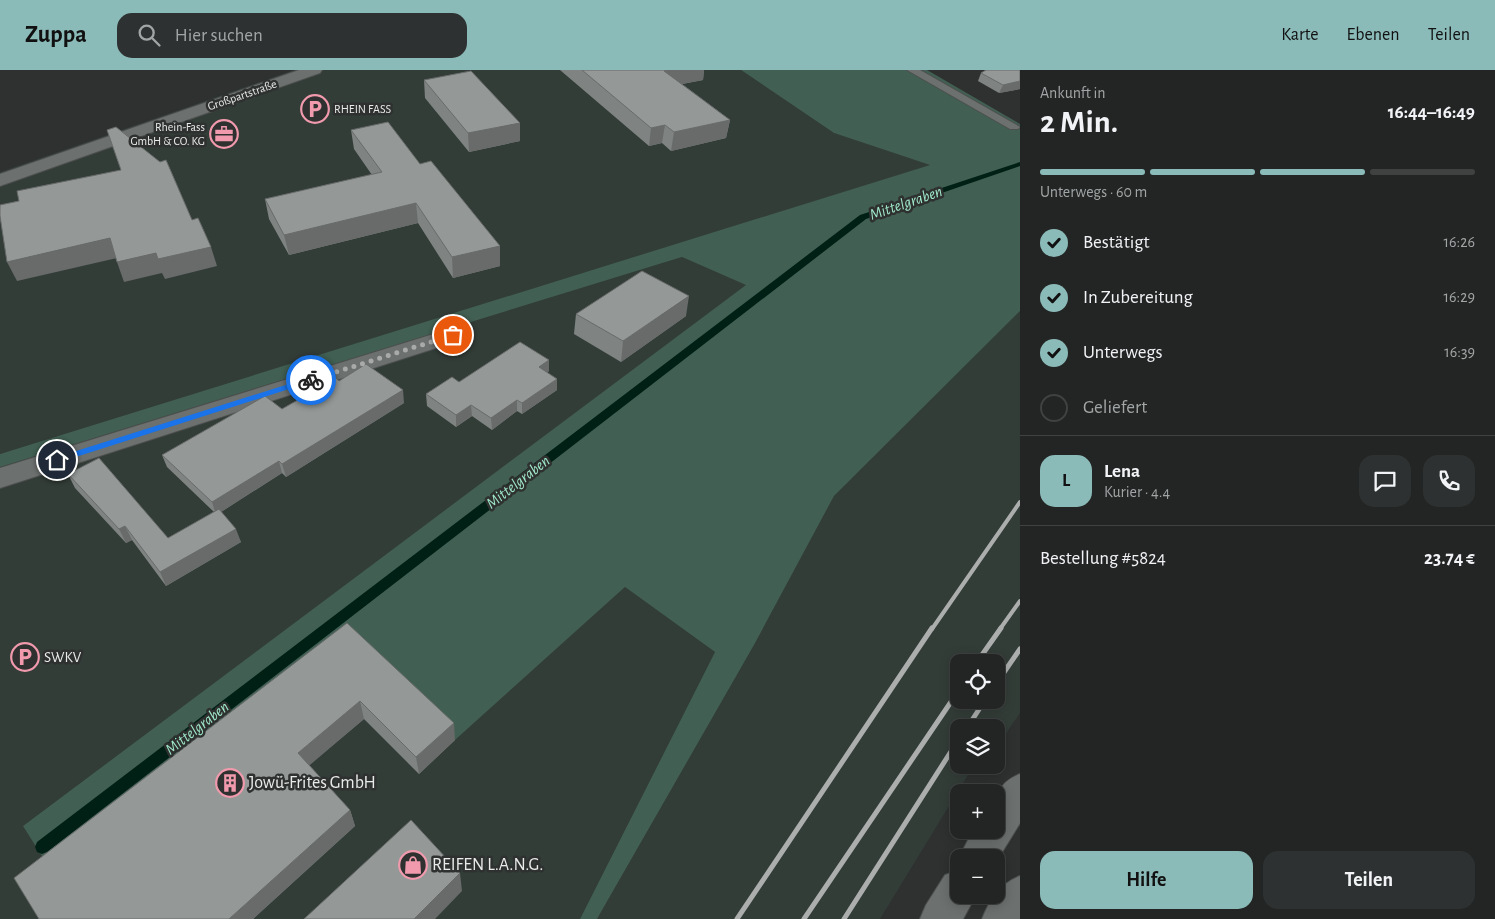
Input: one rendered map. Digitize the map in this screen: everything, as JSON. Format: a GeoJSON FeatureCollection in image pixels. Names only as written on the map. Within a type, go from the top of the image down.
{"type":"FeatureCollection","features":[{"type":"Feature","properties":{"kind":"street","name":"Großpartstraße"},"geometry":{"type":"LineString","coordinates":[[0,180],[314,70]]}},
{"type":"Feature","properties":{"kind":"street"},"geometry":{"type":"LineString","coordinates":[[0,478],[453,335]]}},
{"type":"Feature","properties":{"kind":"street"},"geometry":{"type":"LineString","coordinates":[[1005,813],[1020,791]]}},
{"type":"Feature","properties":{"kind":"street"},"geometry":{"type":"LineString","coordinates":[[1002,919],[1020,895]]}},
{"type":"Feature","properties":{"kind":"street"},"geometry":{"type":"LineString","coordinates":[[940,919],[950,903]]}},
{"type":"Feature","properties":{"kind":"lane"},"geometry":{"type":"LineString","coordinates":[[912,70],[1014,127]]}},
{"type":"Feature","properties":{"kind":"shaded area","name":"RHEIN FASS"},"geometry":{"type":"Polygon","coordinates":[[[294,70],[741,70],[834,133],[931,165],[0,454],[0,172],[294,70]]]}},
{"type":"Feature","properties":{"kind":"shaded area"},"geometry":{"type":"Polygon","coordinates":[[[682,257],[747,285],[23,826],[351,642],[455,740],[625,587],[715,652],[580,919],[0,919],[0,467],[682,257]]]}},
{"type":"Feature","properties":{"kind":"shaded area"},"geometry":{"type":"Polygon","coordinates":[[[1020,311],[1020,713],[1005,735],[1005,719],[950,719],[950,774],[969,774],[962,784],[950,784],[950,804],[880,919],[597,919],[754,645],[834,496],[1020,311]]]}},
{"type":"Feature","properties":{"kind":"green space"},"geometry":{"type":"Polygon","coordinates":[[[741,70],[927,70],[1020,124],[1020,311],[834,496],[754,645],[597,919],[580,919],[715,652],[625,587],[455,740],[351,642],[54,875],[23,826],[746,285],[682,257],[0,467],[0,454],[930,165],[834,133],[741,70]]]}},
{"type":"Feature","properties":{"kind":"building"},"geometry":{"type":"Polygon","coordinates":[[[582,70],[668,70],[664,71],[730,120],[674,132],[665,125],[651,128],[582,70]]]}},
{"type":"Feature","properties":{"kind":"building"},"geometry":{"type":"Polygon","coordinates":[[[986,70],[1020,70],[1020,81],[1003,85],[981,73],[986,70]]]}},
{"type":"Feature","properties":{"kind":"building"},"geometry":{"type":"Polygon","coordinates":[[[471,71],[520,123],[468,133],[424,80],[471,71]]]}},
{"type":"Feature","properties":{"kind":"building"},"geometry":{"type":"Polygon","coordinates":[[[388,122],[420,164],[431,161],[500,246],[452,257],[416,203],[284,235],[265,199],[382,172],[351,130],[388,122]]]}},
{"type":"Feature","properties":{"kind":"building"},"geometry":{"type":"Polygon","coordinates":[[[116,127],[160,162],[166,160],[192,220],[198,218],[211,247],[158,259],[156,253],[117,262],[110,238],[7,262],[0,205],[19,201],[17,191],[121,170],[107,130],[116,127]]]}},
{"type":"Feature","properties":{"kind":"building"},"geometry":{"type":"Polygon","coordinates":[[[642,271],[689,296],[623,341],[576,314],[642,271]]]}},
{"type":"Feature","properties":{"kind":"building"},"geometry":{"type":"Polygon","coordinates":[[[520,342],[549,360],[539,367],[557,379],[522,403],[517,400],[491,418],[471,405],[456,415],[426,394],[452,377],[459,382],[520,342]]]}},
{"type":"Feature","properties":{"kind":"building"},"geometry":{"type":"Polygon","coordinates":[[[366,364],[403,390],[282,464],[279,461],[212,502],[162,455],[265,396],[282,409],[336,378],[339,381],[366,364]]]}},
{"type":"Feature","properties":{"kind":"building"},"geometry":{"type":"Polygon","coordinates":[[[99,458],[168,538],[219,509],[236,529],[160,572],[125,526],[119,529],[68,474],[99,458]]]}},
{"type":"Feature","properties":{"kind":"building","name":"Jowü-Frites GmbH"},"geometry":{"type":"Polygon","coordinates":[[[347,623],[454,723],[416,757],[360,701],[298,753],[350,810],[229,919],[39,919],[14,878],[347,623]]]}},
{"type":"Feature","properties":{"kind":"building","name":"REIFEN L.A.N.G."},"geometry":{"type":"Polygon","coordinates":[[[411,820],[460,873],[414,919],[304,919],[411,820]]]}},
{"type":"Feature","properties":{"kind":"waterway","name":"Mittelgraben"},"geometry":{"type":"LineString","coordinates":[[42,847],[863,217],[1020,164]]}},
{"type":"Feature","properties":{"kind":"railway"},"geometry":{"type":"LineString","coordinates":[[932,629],[1020,502]]}},
{"type":"Feature","properties":{"kind":"railway"},"geometry":{"type":"LineString","coordinates":[[1000,629],[1020,601]]}},
{"type":"Feature","properties":{"kind":"railway"},"geometry":{"type":"LineString","coordinates":[[737,919],[932,628]]}},
{"type":"Feature","properties":{"kind":"railway"},"geometry":{"type":"LineString","coordinates":[[983,654],[1001,628]]}},
{"type":"Feature","properties":{"kind":"railway"},"geometry":{"type":"LineString","coordinates":[[1005,671],[1020,649]]}},
{"type":"Feature","properties":{"kind":"railway"},"geometry":{"type":"LineString","coordinates":[[804,919],[950,703]]}},
{"type":"Feature","properties":{"kind":"railway"},"geometry":{"type":"LineString","coordinates":[[973,719],[979,709]]}},
{"type":"Feature","properties":{"kind":"railway"},"geometry":{"type":"LineString","coordinates":[[844,919],[950,753]]}},
{"type":"Feature","properties":{"kind":"way so far"},"geometry":{"type":"LineString","coordinates":[[311,380],[453,335]]}},
{"type":"Feature","properties":{"kind":"place","name":"RHEIN FASS"},"geometry":{"type":"Point","coordinates":[315,109]}},
{"type":"Feature","properties":{"kind":"place","name":"Rhein-Fass GmbH & CO. KG"},"geometry":{"type":"Point","coordinates":[224,134]}},
{"type":"Feature","properties":{"kind":"place","name":"SWKV"},"geometry":{"type":"Point","coordinates":[25,657]}},
{"type":"Feature","properties":{"kind":"place","name":"Jowü-Frites GmbH"},"geometry":{"type":"Point","coordinates":[230,783]}},
{"type":"Feature","properties":{"kind":"place","name":"REIFEN L.A.N.G."},"geometry":{"type":"Point","coordinates":[413,865]}},
{"type":"Feature","properties":{"kind":"route"},"geometry":{"type":"LineString","coordinates":[[57,460],[311,380]]}}]}
